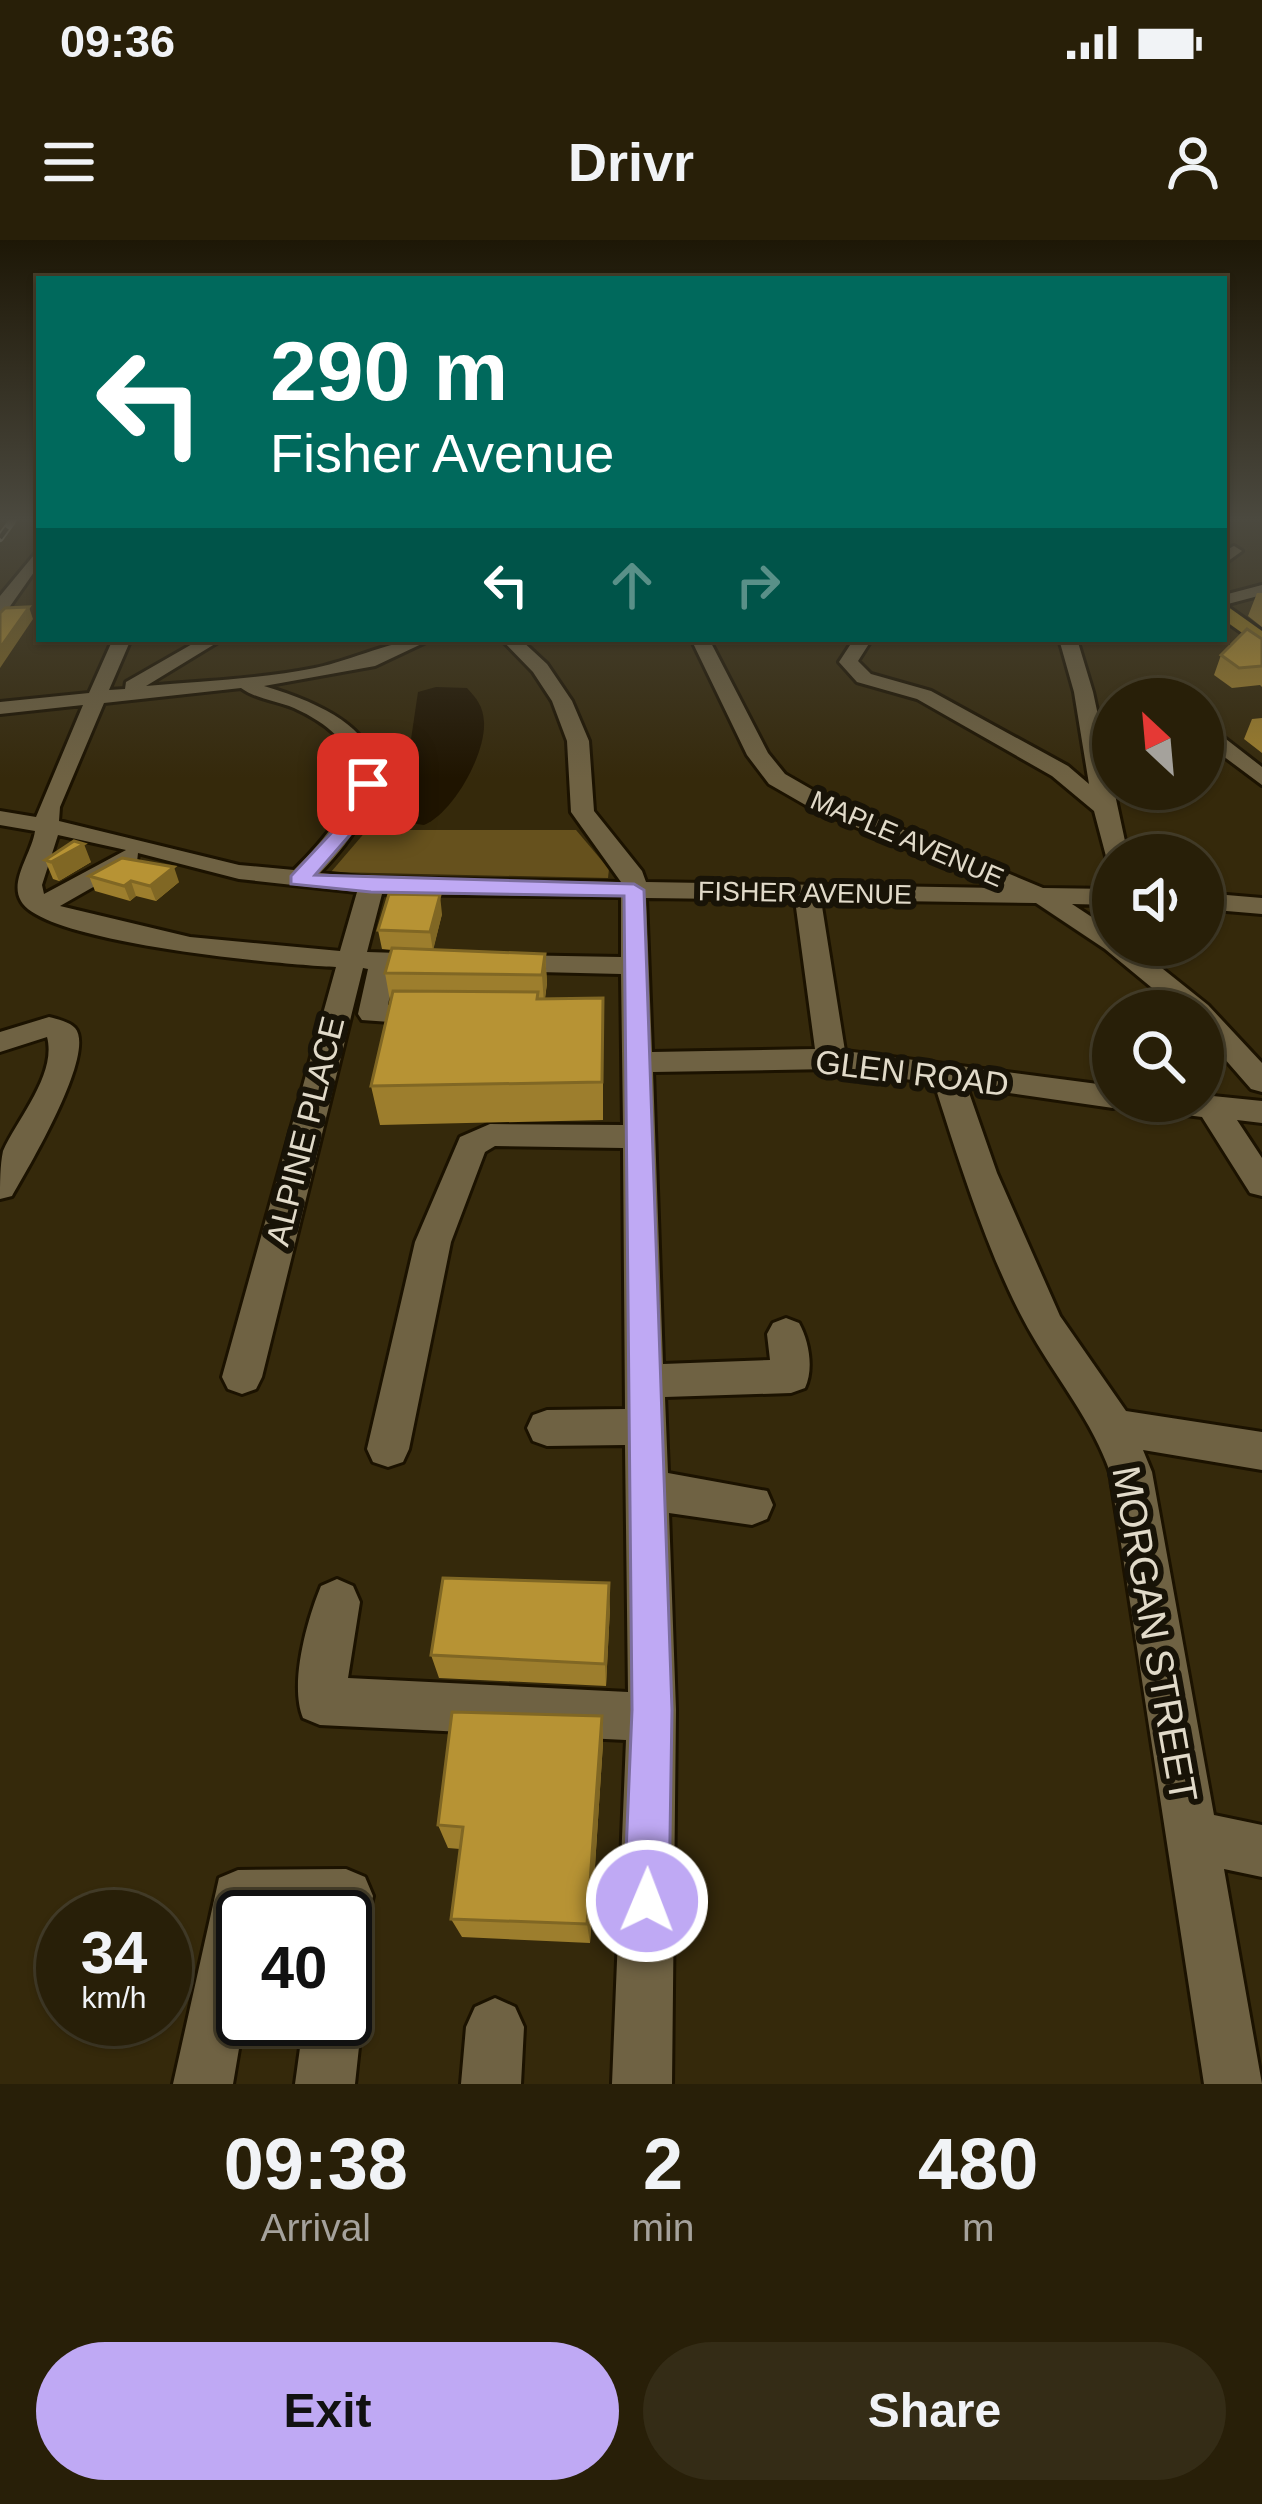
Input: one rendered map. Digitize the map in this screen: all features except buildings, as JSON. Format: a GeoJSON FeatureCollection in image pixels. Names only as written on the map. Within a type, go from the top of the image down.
{"type":"FeatureCollection","features":[{"type":"Feature","properties":{"kind":"main road"},"geometry":{"type":"LineString","coordinates":[[1227,612],[1262,641]]}},
{"type":"Feature","properties":{"kind":"street"},"geometry":{"type":"LineString","coordinates":[[35,896],[49,807],[121,642]]}},
{"type":"Feature","properties":{"kind":"street"},"geometry":{"type":"LineString","coordinates":[[97,698],[140,683],[209,642]]}},
{"type":"Feature","properties":{"kind":"street"},"geometry":{"type":"LineString","coordinates":[[0,708],[344,668],[415,642]]}},
{"type":"Feature","properties":{"kind":"street"},"geometry":{"type":"LineString","coordinates":[[513,642],[552,683],[570,716],[578,741],[583,812],[631,870],[634,890],[637,966],[627,1017],[639,1062],[652,1717],[642,2084]]}},
{"type":"Feature","properties":{"kind":"street","name":"MAPLE AVENUE"},"geometry":{"type":"LineString","coordinates":[[702,642],[758,755],[777,779],[818,802],[1047,899],[1092,929]]}},
{"type":"Feature","properties":{"kind":"street"},"geometry":{"type":"LineString","coordinates":[[861,642],[848,662],[856,674],[924,695],[1060,771],[1092,798]]}},
{"type":"Feature","properties":{"kind":"street"},"geometry":{"type":"LineString","coordinates":[[1078,642],[1092,699]]}},
{"type":"Feature","properties":{"kind":"street"},"geometry":{"type":"LineString","coordinates":[[236,684],[318,710],[350,732],[366,758],[368,784],[362,803],[346,829],[299,880]]}},
{"type":"Feature","properties":{"kind":"street"},"geometry":{"type":"LineString","coordinates":[[1224,731],[1243,729]]}},
{"type":"Feature","properties":{"kind":"street"},"geometry":{"type":"LineString","coordinates":[[1030,755],[1092,745]]}},
{"type":"Feature","properties":{"kind":"street"},"geometry":{"type":"LineString","coordinates":[[1224,749],[1262,778]]}},
{"type":"Feature","properties":{"kind":"street","name":"FISHER AVENUE"},"geometry":{"type":"LineString","coordinates":[[0,818],[299,880],[371,886],[1092,898]]}},
{"type":"Feature","properties":{"kind":"street"},"geometry":{"type":"LineString","coordinates":[[35,896],[140,850]]}},
{"type":"Feature","properties":{"kind":"street","name":"ALPINE PLACE"},"geometry":{"type":"LineString","coordinates":[[242,1377],[371,886]]}},
{"type":"Feature","properties":{"kind":"street"},"geometry":{"type":"LineString","coordinates":[[807,893],[831,1059]]}},
{"type":"Feature","properties":{"kind":"street"},"geometry":{"type":"LineString","coordinates":[[35,896],[78,921],[189,946],[349,960],[637,966]]}},
{"type":"Feature","properties":{"kind":"street"},"geometry":{"type":"LineString","coordinates":[[1224,903],[1262,906]]}},
{"type":"Feature","properties":{"kind":"street"},"geometry":{"type":"LineString","coordinates":[[383,961],[371,1014],[472,1016]]}},
{"type":"Feature","properties":{"kind":"street","name":"MAPLE AVENUE"},"geometry":{"type":"LineString","coordinates":[[1142,966],[1172,990]]}},
{"type":"Feature","properties":{"kind":"street"},"geometry":{"type":"LineString","coordinates":[[0,1042],[49,1026],[64,1033],[65,1053],[0,1186]]}},
{"type":"Feature","properties":{"kind":"street","name":"MAPLE AVENUE"},"geometry":{"type":"LineString","coordinates":[[1224,1040],[1262,1082]]}},
{"type":"Feature","properties":{"kind":"street","name":"GLEN ROAD"},"geometry":{"type":"LineString","coordinates":[[639,1062],[831,1059],[1092,1095]]}},
{"type":"Feature","properties":{"kind":"street","name":"MORGAN STREET"},"geometry":{"type":"LineString","coordinates":[[948,1078],[980,1173],[1045,1324],[1114,1427],[1131,1472],[1234,2084]]}},
{"type":"Feature","properties":{"kind":"street"},"geometry":{"type":"LineString","coordinates":[[1224,1109],[1262,1112]]}},
{"type":"Feature","properties":{"kind":"street"},"geometry":{"type":"LineString","coordinates":[[1221,1122],[1262,1184]]}},
{"type":"Feature","properties":{"kind":"street"},"geometry":{"type":"LineString","coordinates":[[388,1448],[433,1242],[471,1145],[490,1135],[640,1137]]}},
{"type":"Feature","properties":{"kind":"street"},"geometry":{"type":"LineString","coordinates":[[645,1381],[791,1376],[786,1334]]}},
{"type":"Feature","properties":{"kind":"street"},"geometry":{"type":"LineString","coordinates":[[547,1428],[646,1427]]}},
{"type":"Feature","properties":{"kind":"street"},"geometry":{"type":"LineString","coordinates":[[1114,1427],[1262,1450]]}},
{"type":"Feature","properties":{"kind":"street"},"geometry":{"type":"LineString","coordinates":[[648,1490],[752,1504]]}},
{"type":"Feature","properties":{"kind":"street"},"geometry":{"type":"LineString","coordinates":[[337,1602],[320,1701],[652,1717]]}},
{"type":"Feature","properties":{"kind":"street"},"geometry":{"type":"LineString","coordinates":[[1191,1836],[1262,1851]]}},
{"type":"Feature","properties":{"kind":"street"},"geometry":{"type":"LineString","coordinates":[[202,2084],[216,2011]]}},
{"type":"Feature","properties":{"kind":"street"},"geometry":{"type":"LineString","coordinates":[[491,2084],[495,2026]]}},
{"type":"Feature","properties":{"kind":"street"},"geometry":{"type":"LineString","coordinates":[[326,2084],[330,2046]]}},
{"type":"Feature","properties":{"kind":"shaded area"},"geometry":{"type":"Polygon","coordinates":[[[467,688],[482,711],[483,735],[474,765],[456,796],[424,825],[410,823],[401,807],[418,692],[467,688]]]}},
{"type":"Feature","properties":{"kind":"shaded area"},"geometry":{"type":"Polygon","coordinates":[[[367,830],[576,830],[609,869],[608,878],[331,872],[367,830]]]}},
{"type":"Feature","properties":{"kind":"route"},"geometry":{"type":"LineString","coordinates":[[368,784],[346,829],[299,880],[371,886],[634,890],[652,1710],[647,1901]]}}]}
